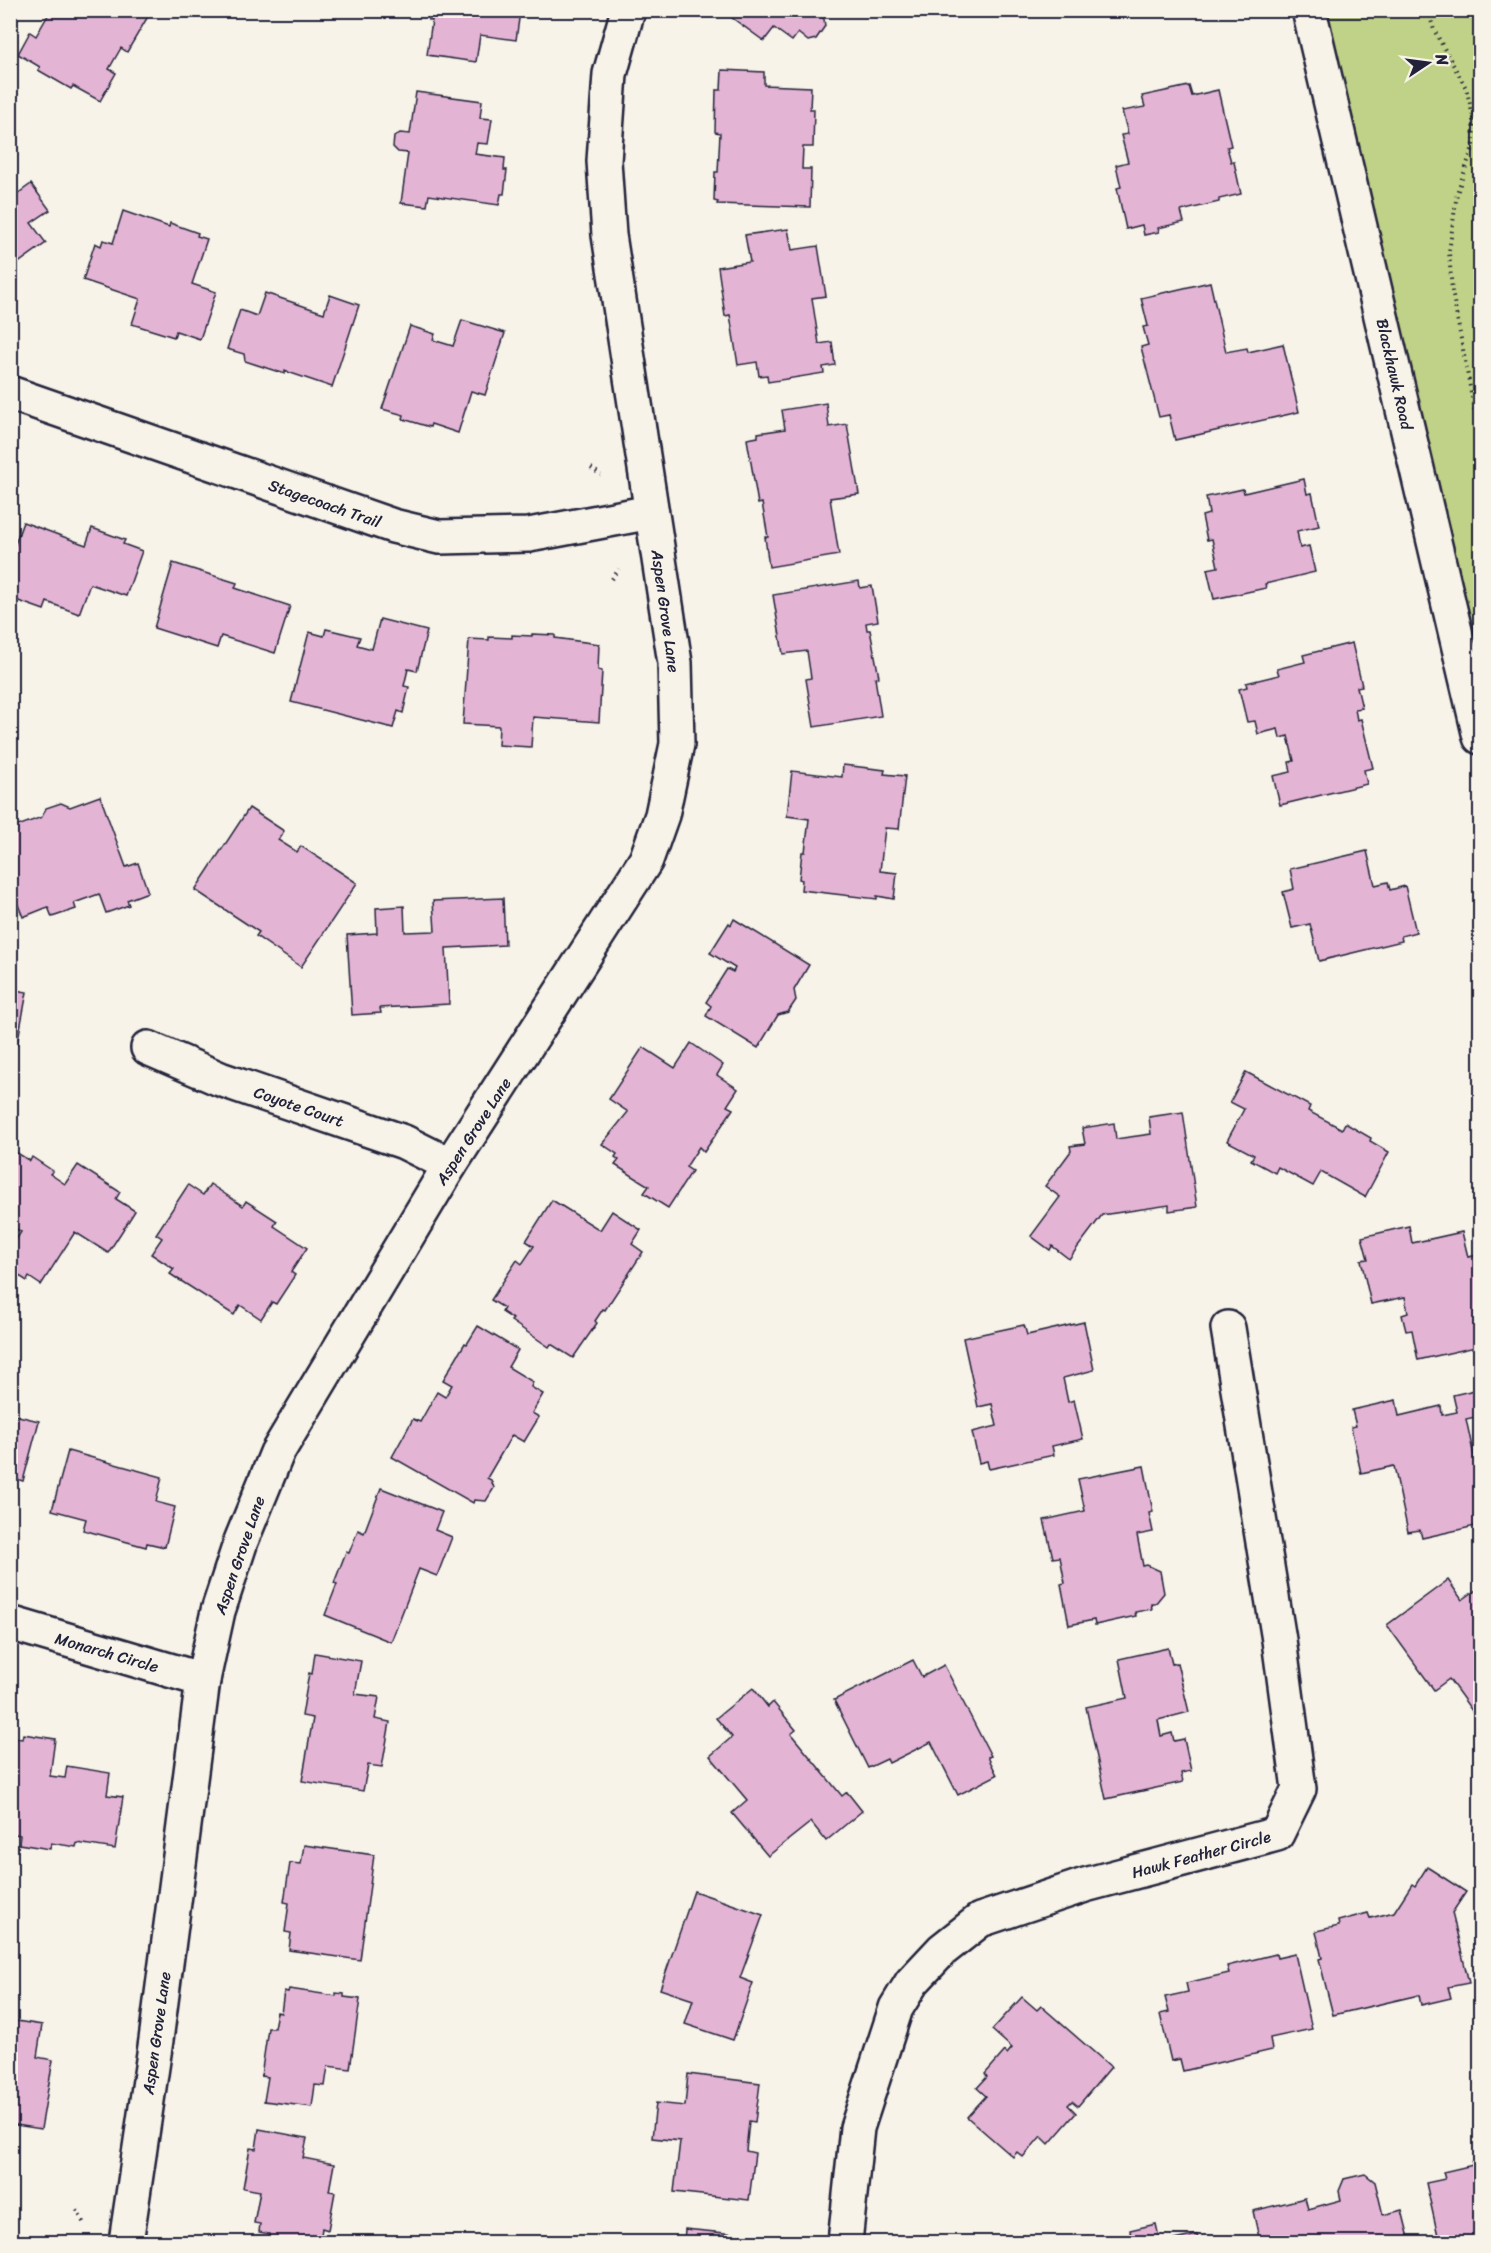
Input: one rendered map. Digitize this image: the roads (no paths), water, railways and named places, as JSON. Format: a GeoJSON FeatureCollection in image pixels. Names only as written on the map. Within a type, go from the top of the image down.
{"type":"FeatureCollection","features":[{"type":"Feature","properties":{"kind":"street","name":"Aspen Grove Lane"},"geometry":{"type":"LineString","coordinates":[[126,2242],[156,2040],[203,1680],[218,1611],[241,1542],[278,1453],[450,1165],[645,860],[662,815],[677,744],[675,663],[609,235],[604,161],[610,74],[628,10]]}},
{"type":"Feature","properties":{"kind":"street","name":"Blackhawk Road"},"geometry":{"type":"LineString","coordinates":[[1309,10],[1480,737]]}},
{"type":"Feature","properties":{"kind":"street","name":"Stagecoach Trail"},"geometry":{"type":"LineString","coordinates":[[10,393],[393,526],[439,537],[529,535],[651,512]]}},
{"type":"Feature","properties":{"kind":"street","name":"Coyote Court"},"geometry":{"type":"LineString","coordinates":[[148,1048],[220,1079],[404,1142],[450,1165]]}},
{"type":"Feature","properties":{"kind":"street","name":"Hawk Feather Circle"},"geometry":{"type":"LineString","coordinates":[[845,2242],[857,2128],[896,2008],[912,1982],[942,1950],[980,1920],[1085,1885],[1277,1834],[1299,1789],[1279,1640],[1228,1328]]}},
{"type":"Feature","properties":{"kind":"street","name":"Monarch Circle"},"geometry":{"type":"LineString","coordinates":[[10,1623],[203,1680]]}}]}
